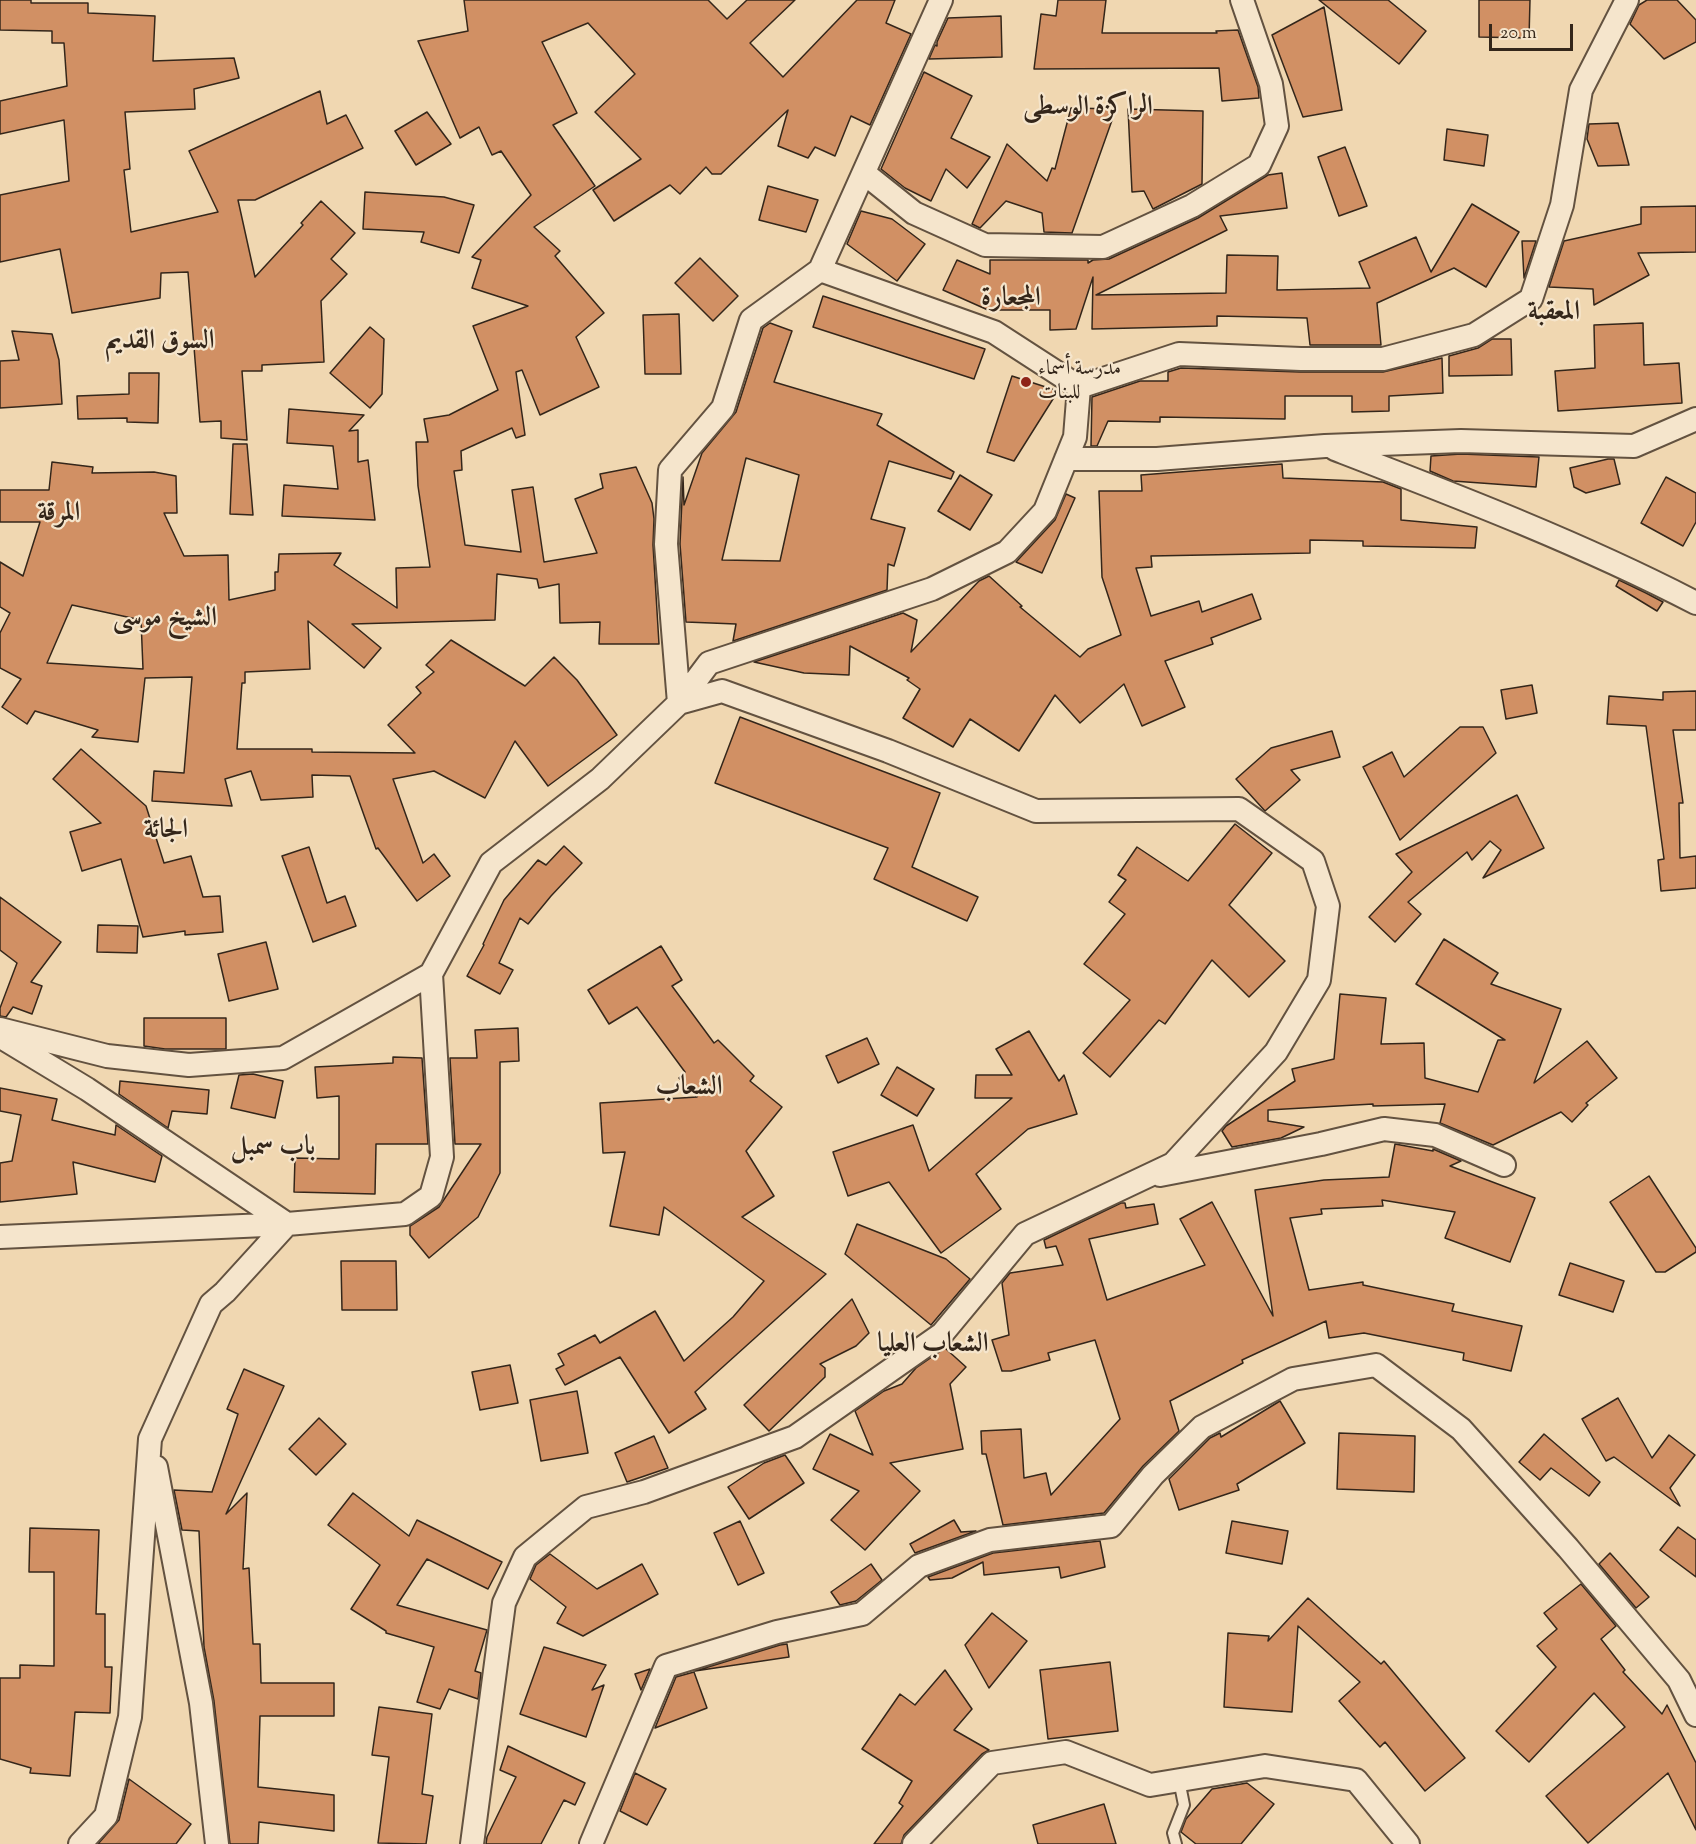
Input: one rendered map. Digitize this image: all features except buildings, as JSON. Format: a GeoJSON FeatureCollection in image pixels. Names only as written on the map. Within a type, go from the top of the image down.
{"type":"FeatureCollection","features":[{"type":"Feature","properties":{"kind":"street"},"geometry":{"type":"LineString","coordinates":[[679,703],[666,544],[670,470],[723,408],[751,320],[820,270],[941,0]]}},
{"type":"Feature","properties":{"kind":"street"},"geometry":{"type":"LineString","coordinates":[[864,173],[914,213],[985,245],[1103,247],[1192,206],[1259,165],[1277,126],[1271,84],[1242,0]]}},
{"type":"Feature","properties":{"kind":"street"},"geometry":{"type":"LineString","coordinates":[[1079,387],[1179,354],[1301,359],[1383,359],[1474,335],[1531,299],[1562,205],[1581,90],[1627,0]]}},
{"type":"Feature","properties":{"kind":"street"},"geometry":{"type":"LineString","coordinates":[[820,270],[994,332],[1079,387]]}},
{"type":"Feature","properties":{"kind":"street"},"geometry":{"type":"LineString","coordinates":[[0,1237],[288,1224],[405,1214],[431,1196],[442,1157],[431,974],[491,863],[600,779],[679,703],[709,663],[932,589],[1006,552],[1045,511],[1075,437],[1079,387]]}},
{"type":"Feature","properties":{"kind":"street"},"geometry":{"type":"LineString","coordinates":[[1066,459],[1157,459],[1325,446],[1461,441],[1634,446],[1696,419]]}},
{"type":"Feature","properties":{"kind":"street"},"geometry":{"type":"LineString","coordinates":[[1325,446],[1481,506],[1646,577],[1696,603]]}},
{"type":"Feature","properties":{"kind":"street"},"geometry":{"type":"LineString","coordinates":[[472,1844],[504,1603],[525,1557],[586,1507],[644,1492],[795,1437],[942,1334],[1025,1234],[1173,1164],[1276,1052],[1319,980],[1328,906],[1312,861],[1239,809],[1036,811],[888,751],[722,691],[679,703]]}},
{"type":"Feature","properties":{"kind":"street"},"geometry":{"type":"LineString","coordinates":[[0,1029],[107,1056],[177,1064],[283,1058],[431,974]]}},
{"type":"Feature","properties":{"kind":"street"},"geometry":{"type":"LineString","coordinates":[[0,1036],[87,1089],[288,1224]]}},
{"type":"Feature","properties":{"kind":"street"},"geometry":{"type":"LineString","coordinates":[[1140,1179],[1321,1144],[1384,1129],[1435,1136],[1504,1166]]}},
{"type":"Feature","properties":{"kind":"street"},"geometry":{"type":"LineString","coordinates":[[80,1844],[106,1816],[130,1717],[150,1439],[211,1304],[288,1224]]}},
{"type":"Feature","properties":{"kind":"street"},"geometry":{"type":"LineString","coordinates":[[591,1844],[666,1666],[777,1632],[862,1614],[919,1566],[990,1540],[1111,1526],[1153,1475],[1202,1427],[1293,1379],[1376,1365],[1461,1429],[1568,1548],[1679,1680],[1696,1715]]}},
{"type":"Feature","properties":{"kind":"street"},"geometry":{"type":"LineString","coordinates":[[150,1439],[201,1703],[217,1844]]}},
{"type":"Feature","properties":{"kind":"street"},"geometry":{"type":"LineString","coordinates":[[914,1844],[992,1763],[1066,1752],[1150,1785],[1265,1766],[1356,1780],[1408,1844]]}},
{"type":"Feature","properties":{"kind":"lane"},"geometry":{"type":"LineString","coordinates":[[1176,1844],[1173,1833],[1185,1805],[1179,1780]]}},
{"type":"Feature","properties":{"kind":"place","name":"مدرسة أسماء للبنات"},"geometry":{"type":"Point","coordinates":[1026,382]}},
{"type":"Feature","properties":{"kind":"district","name":"الراكزة الوسطى"},"geometry":{"type":"Point","coordinates":[1088,109]}},
{"type":"Feature","properties":{"kind":"district","name":"المجعارة"},"geometry":{"type":"Point","coordinates":[1011,300]}},
{"type":"Feature","properties":{"kind":"district","name":"المعقبة"},"geometry":{"type":"Point","coordinates":[1554,314]}},
{"type":"Feature","properties":{"kind":"district","name":"السوق القديم"},"geometry":{"type":"Point","coordinates":[160,343]}},
{"type":"Feature","properties":{"kind":"district","name":"المرقة"},"geometry":{"type":"Point","coordinates":[59,515]}},
{"type":"Feature","properties":{"kind":"district","name":"الشيخ موسى"},"geometry":{"type":"Point","coordinates":[165,620]}},
{"type":"Feature","properties":{"kind":"district","name":"الجائة"},"geometry":{"type":"Point","coordinates":[166,832]}},
{"type":"Feature","properties":{"kind":"district","name":"الشعاب"},"geometry":{"type":"Point","coordinates":[689,1089]}},
{"type":"Feature","properties":{"kind":"district","name":"باب سمبل"},"geometry":{"type":"Point","coordinates":[273,1149]}},
{"type":"Feature","properties":{"kind":"district","name":"الشعاب العليا"},"geometry":{"type":"Point","coordinates":[933,1346]}}]}
